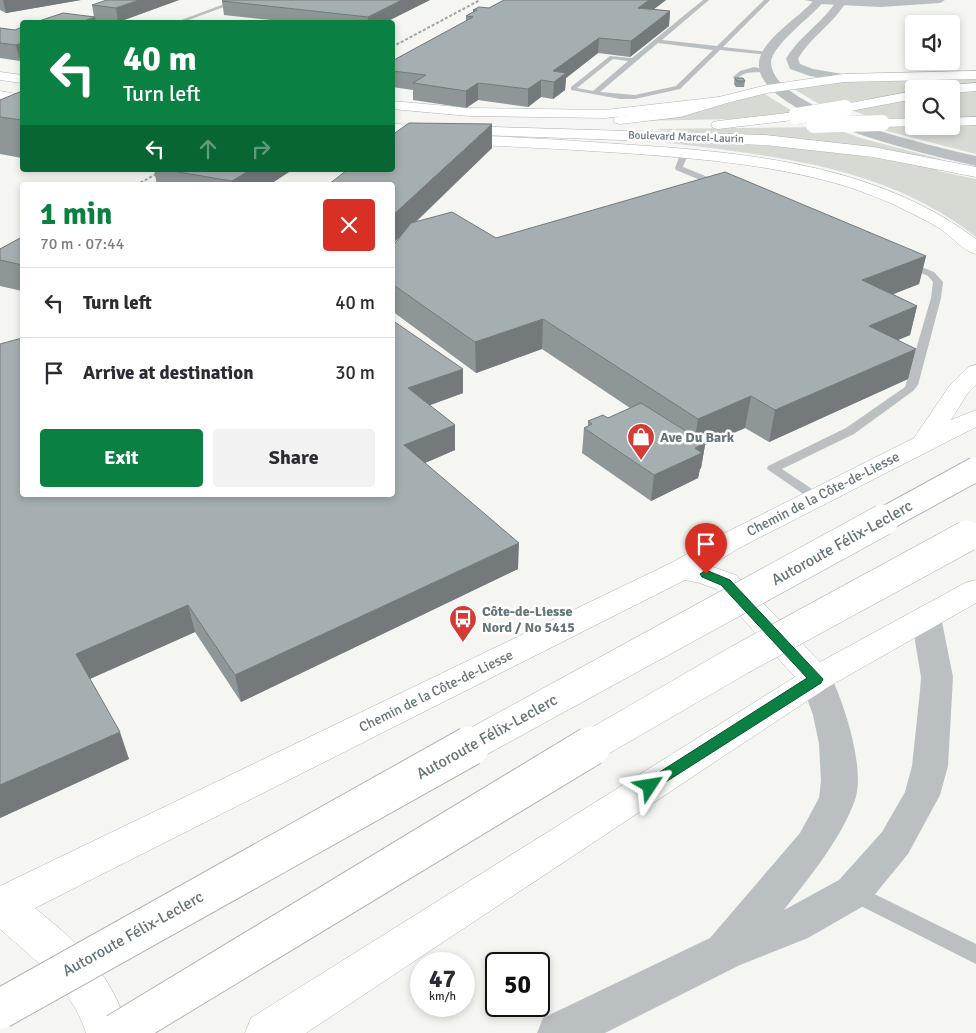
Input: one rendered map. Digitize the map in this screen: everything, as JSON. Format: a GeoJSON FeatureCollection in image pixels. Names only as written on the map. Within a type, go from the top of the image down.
{"type":"FeatureCollection","features":[{"type":"Feature","properties":{"kind":"main road"},"geometry":{"type":"LineString","coordinates":[[584,124],[673,114],[778,87],[844,78],[976,75]]}},
{"type":"Feature","properties":{"kind":"main road"},"geometry":{"type":"LineString","coordinates":[[0,76],[20,79]]}},
{"type":"Feature","properties":{"kind":"main road"},"geometry":{"type":"LineString","coordinates":[[0,84],[20,88]]}},
{"type":"Feature","properties":{"kind":"main road"},"geometry":{"type":"LineString","coordinates":[[960,88],[976,86]]}},
{"type":"Feature","properties":{"kind":"main road"},"geometry":{"type":"LineString","coordinates":[[0,95],[20,98]]}},
{"type":"Feature","properties":{"kind":"main road"},"geometry":{"type":"LineString","coordinates":[[718,125],[796,116],[905,97]]}},
{"type":"Feature","properties":{"kind":"main road"},"geometry":{"type":"LineString","coordinates":[[395,105],[454,112],[590,115],[642,111],[719,101]]}},
{"type":"Feature","properties":{"kind":"main road"},"geometry":{"type":"LineString","coordinates":[[0,107],[20,112]]}},
{"type":"Feature","properties":{"kind":"main road","name":"Boulevard Marcel-Laurin"},"geometry":{"type":"LineString","coordinates":[[395,118],[648,126],[718,125]]}},
{"type":"Feature","properties":{"kind":"main road"},"geometry":{"type":"LineString","coordinates":[[960,122],[976,121]]}},
{"type":"Feature","properties":{"kind":"main road"},"geometry":{"type":"LineString","coordinates":[[718,125],[905,123]]}},
{"type":"Feature","properties":{"kind":"main road","name":"Boulevard Marcel-Laurin"},"geometry":{"type":"LineString","coordinates":[[395,128],[706,137],[796,143],[874,152],[976,172]]}},
{"type":"Feature","properties":{"kind":"main road"},"geometry":{"type":"LineString","coordinates":[[550,134],[659,146],[692,154]]}},
{"type":"Feature","properties":{"kind":"main road"},"geometry":{"type":"LineString","coordinates":[[395,137],[528,142],[692,154],[789,167],[860,186],[922,212],[956,232],[976,248]]}},
{"type":"Feature","properties":{"kind":"main road"},"geometry":{"type":"LineString","coordinates":[[924,441],[958,390],[976,372]]}},
{"type":"Feature","properties":{"kind":"main road","name":"Chemin de la Côte-de-Liesse"},"geometry":{"type":"LineString","coordinates":[[0,906],[681,570],[729,542],[924,441],[976,417]]}},
{"type":"Feature","properties":{"kind":"main road","name":"Autoroute Félix-Leclerc"},"geometry":{"type":"LineString","coordinates":[[0,1009],[544,705],[976,469]]}},
{"type":"Feature","properties":{"kind":"main road"},"geometry":{"type":"LineString","coordinates":[[117,1033],[606,736],[741,659],[973,533]]}},
{"type":"Feature","properties":{"kind":"main road"},"geometry":{"type":"LineString","coordinates":[[681,570],[706,574],[726,582],[816,679]]}},
{"type":"Feature","properties":{"kind":"main road"},"geometry":{"type":"LineString","coordinates":[[267,1033],[816,679],[976,590]]}},
{"type":"Feature","properties":{"kind":"main road"},"geometry":{"type":"LineString","coordinates":[[0,906],[50,947],[89,990],[100,1008],[108,1033]]}},
{"type":"Feature","properties":{"kind":"street"},"geometry":{"type":"LineString","coordinates":[[940,0],[897,4],[815,0],[768,54],[764,64],[770,79],[778,87],[805,106],[848,126],[893,140],[976,161]]}},
{"type":"Feature","properties":{"kind":"street"},"geometry":{"type":"LineString","coordinates":[[842,1],[806,40],[792,59],[795,66],[805,71],[844,78]]}},
{"type":"Feature","properties":{"kind":"street"},"geometry":{"type":"LineString","coordinates":[[559,1033],[726,952],[794,925],[853,892],[895,843],[922,795],[930,766],[937,677],[926,617]]}},
{"type":"Feature","properties":{"kind":"street"},"geometry":{"type":"LineString","coordinates":[[726,952],[813,844],[837,799],[840,781],[836,744],[830,715],[816,679]]}},
{"type":"Feature","properties":{"kind":"lane"},"geometry":{"type":"LineString","coordinates":[[185,20],[240,0]]}},
{"type":"Feature","properties":{"kind":"lane"},"geometry":{"type":"LineString","coordinates":[[594,93],[663,33],[706,0]]}},
{"type":"Feature","properties":{"kind":"lane"},"geometry":{"type":"LineString","coordinates":[[634,60],[612,57],[573,88],[574,90],[594,93],[635,97],[678,88],[767,0]]}},
{"type":"Feature","properties":{"kind":"lane"},"geometry":{"type":"LineString","coordinates":[[663,33],[675,34]]}},
{"type":"Feature","properties":{"kind":"lane"},"geometry":{"type":"LineString","coordinates":[[655,41],[768,54]]}},
{"type":"Feature","properties":{"kind":"lane"},"geometry":{"type":"LineString","coordinates":[[738,82],[736,77],[738,74],[748,70],[766,70]]}},
{"type":"Feature","properties":{"kind":"lane"},"geometry":{"type":"LineString","coordinates":[[692,154],[679,168],[734,191]]}},
{"type":"Feature","properties":{"kind":"lane"},"geometry":{"type":"LineString","coordinates":[[817,497],[773,469],[850,431],[912,385],[938,282],[931,274],[896,259]]}},
{"type":"Feature","properties":{"kind":"lane"},"geometry":{"type":"LineString","coordinates":[[853,892],[976,954]]}},
{"type":"Feature","properties":{"kind":"shaded area"},"geometry":{"type":"Polygon","coordinates":[[[976,76],[976,83],[960,85],[960,80],[905,80],[905,93],[824,107],[794,89],[834,81],[976,76]]]}},
{"type":"Feature","properties":{"kind":"shaded area"},"geometry":{"type":"Polygon","coordinates":[[[976,88],[976,117],[960,117],[960,90],[976,88]]]}},
{"type":"Feature","properties":{"kind":"shaded area"},"geometry":{"type":"Polygon","coordinates":[[[763,93],[794,112],[730,119],[638,121],[763,93]]]}},
{"type":"Feature","properties":{"kind":"shaded area"},"geometry":{"type":"Polygon","coordinates":[[[905,99],[905,118],[874,119],[849,109],[905,99]]]}},
{"type":"Feature","properties":{"kind":"shaded area"},"geometry":{"type":"Polygon","coordinates":[[[976,124],[976,154],[871,127],[905,127],[905,135],[960,135],[960,125],[976,124]]]}},
{"type":"Feature","properties":{"kind":"shaded area"},"geometry":{"type":"Polygon","coordinates":[[[829,127],[864,139],[944,160],[842,144],[782,137],[658,130],[658,129],[829,127]]]}},
{"type":"Feature","properties":{"kind":"shaded area"},"geometry":{"type":"Polygon","coordinates":[[[667,140],[736,143],[838,153],[939,169],[938,171],[976,179],[976,237],[942,213],[906,195],[869,180],[790,160],[669,143],[667,140]]]}},
{"type":"Feature","properties":{"kind":"building"},"geometry":{"type":"Polygon","coordinates":[[[107,0],[139,0],[116,8],[92,5],[107,0]]]}},
{"type":"Feature","properties":{"kind":"building"},"geometry":{"type":"Polygon","coordinates":[[[223,0],[402,0],[368,17],[223,0]]]}},
{"type":"Feature","properties":{"kind":"building"},"geometry":{"type":"Polygon","coordinates":[[[504,0],[649,0],[638,8],[670,11],[631,41],[599,38],[553,71],[566,73],[554,82],[541,80],[528,89],[478,83],[466,91],[413,83],[426,75],[395,71],[395,59],[473,17],[466,16],[477,10],[473,10],[479,7],[489,8],[504,0]]]}},
{"type":"Feature","properties":{"kind":"building"},"geometry":{"type":"Polygon","coordinates":[[[63,13],[95,17],[87,20],[42,20],[63,13]]]}},
{"type":"Feature","properties":{"kind":"building"},"geometry":{"type":"Polygon","coordinates":[[[0,28],[15,30],[20,28],[20,44],[0,43],[0,28]]]}},
{"type":"Feature","properties":{"kind":"building"},"geometry":{"type":"Polygon","coordinates":[[[735,78],[743,78],[745,81],[737,81],[735,78]]]}},
{"type":"Feature","properties":{"kind":"building"},"geometry":{"type":"Polygon","coordinates":[[[20,92],[20,120],[0,117],[0,100],[20,92]]]}},
{"type":"Feature","properties":{"kind":"building"},"geometry":{"type":"Polygon","coordinates":[[[409,123],[492,124],[395,213],[395,182],[332,182],[344,172],[395,172],[395,133],[409,123]]]}},
{"type":"Feature","properties":{"kind":"building"},"geometry":{"type":"Polygon","coordinates":[[[178,172],[247,172],[232,181],[178,172]]]}},
{"type":"Feature","properties":{"kind":"building"},"geometry":{"type":"Polygon","coordinates":[[[725,172],[926,256],[862,280],[917,306],[869,326],[916,349],[775,410],[751,396],[698,419],[543,319],[475,342],[395,286],[395,243],[411,223],[452,212],[496,238],[725,172]]]}},
{"type":"Feature","properties":{"kind":"building"},"geometry":{"type":"Polygon","coordinates":[[[20,238],[20,265],[0,260],[0,249],[20,238]]]}},
{"type":"Feature","properties":{"kind":"building"},"geometry":{"type":"Polygon","coordinates":[[[395,322],[463,369],[408,388],[455,425],[404,445],[519,543],[235,675],[188,605],[76,654],[120,732],[0,785],[0,344],[20,339],[20,497],[395,497],[395,322]]]}},
{"type":"Feature","properties":{"kind":"building"},"geometry":{"type":"Polygon","coordinates":[[[641,403],[705,443],[695,448],[702,453],[654,475],[584,428],[592,424],[588,421],[603,415],[608,418],[641,403]]]}},
{"type":"Feature","properties":{"kind":"railway"},"geometry":{"type":"LineString","coordinates":[[395,45],[480,0]]}},
{"type":"Feature","properties":{"kind":"railway"},"geometry":{"type":"LineString","coordinates":[[142,182],[160,172]]}},
{"type":"Feature","properties":{"kind":"place","name":"Ave Du Bark"},"geometry":{"type":"Point","coordinates":[641,461]}},
{"type":"Feature","properties":{"kind":"place","name":"Côte-de-Liesse Nord / No 5415"},"geometry":{"type":"Point","coordinates":[463,643]}},
{"type":"Feature","properties":{"kind":"route"},"geometry":{"type":"LineString","coordinates":[[650,786],[816,679],[726,582],[706,574]]}}]}
